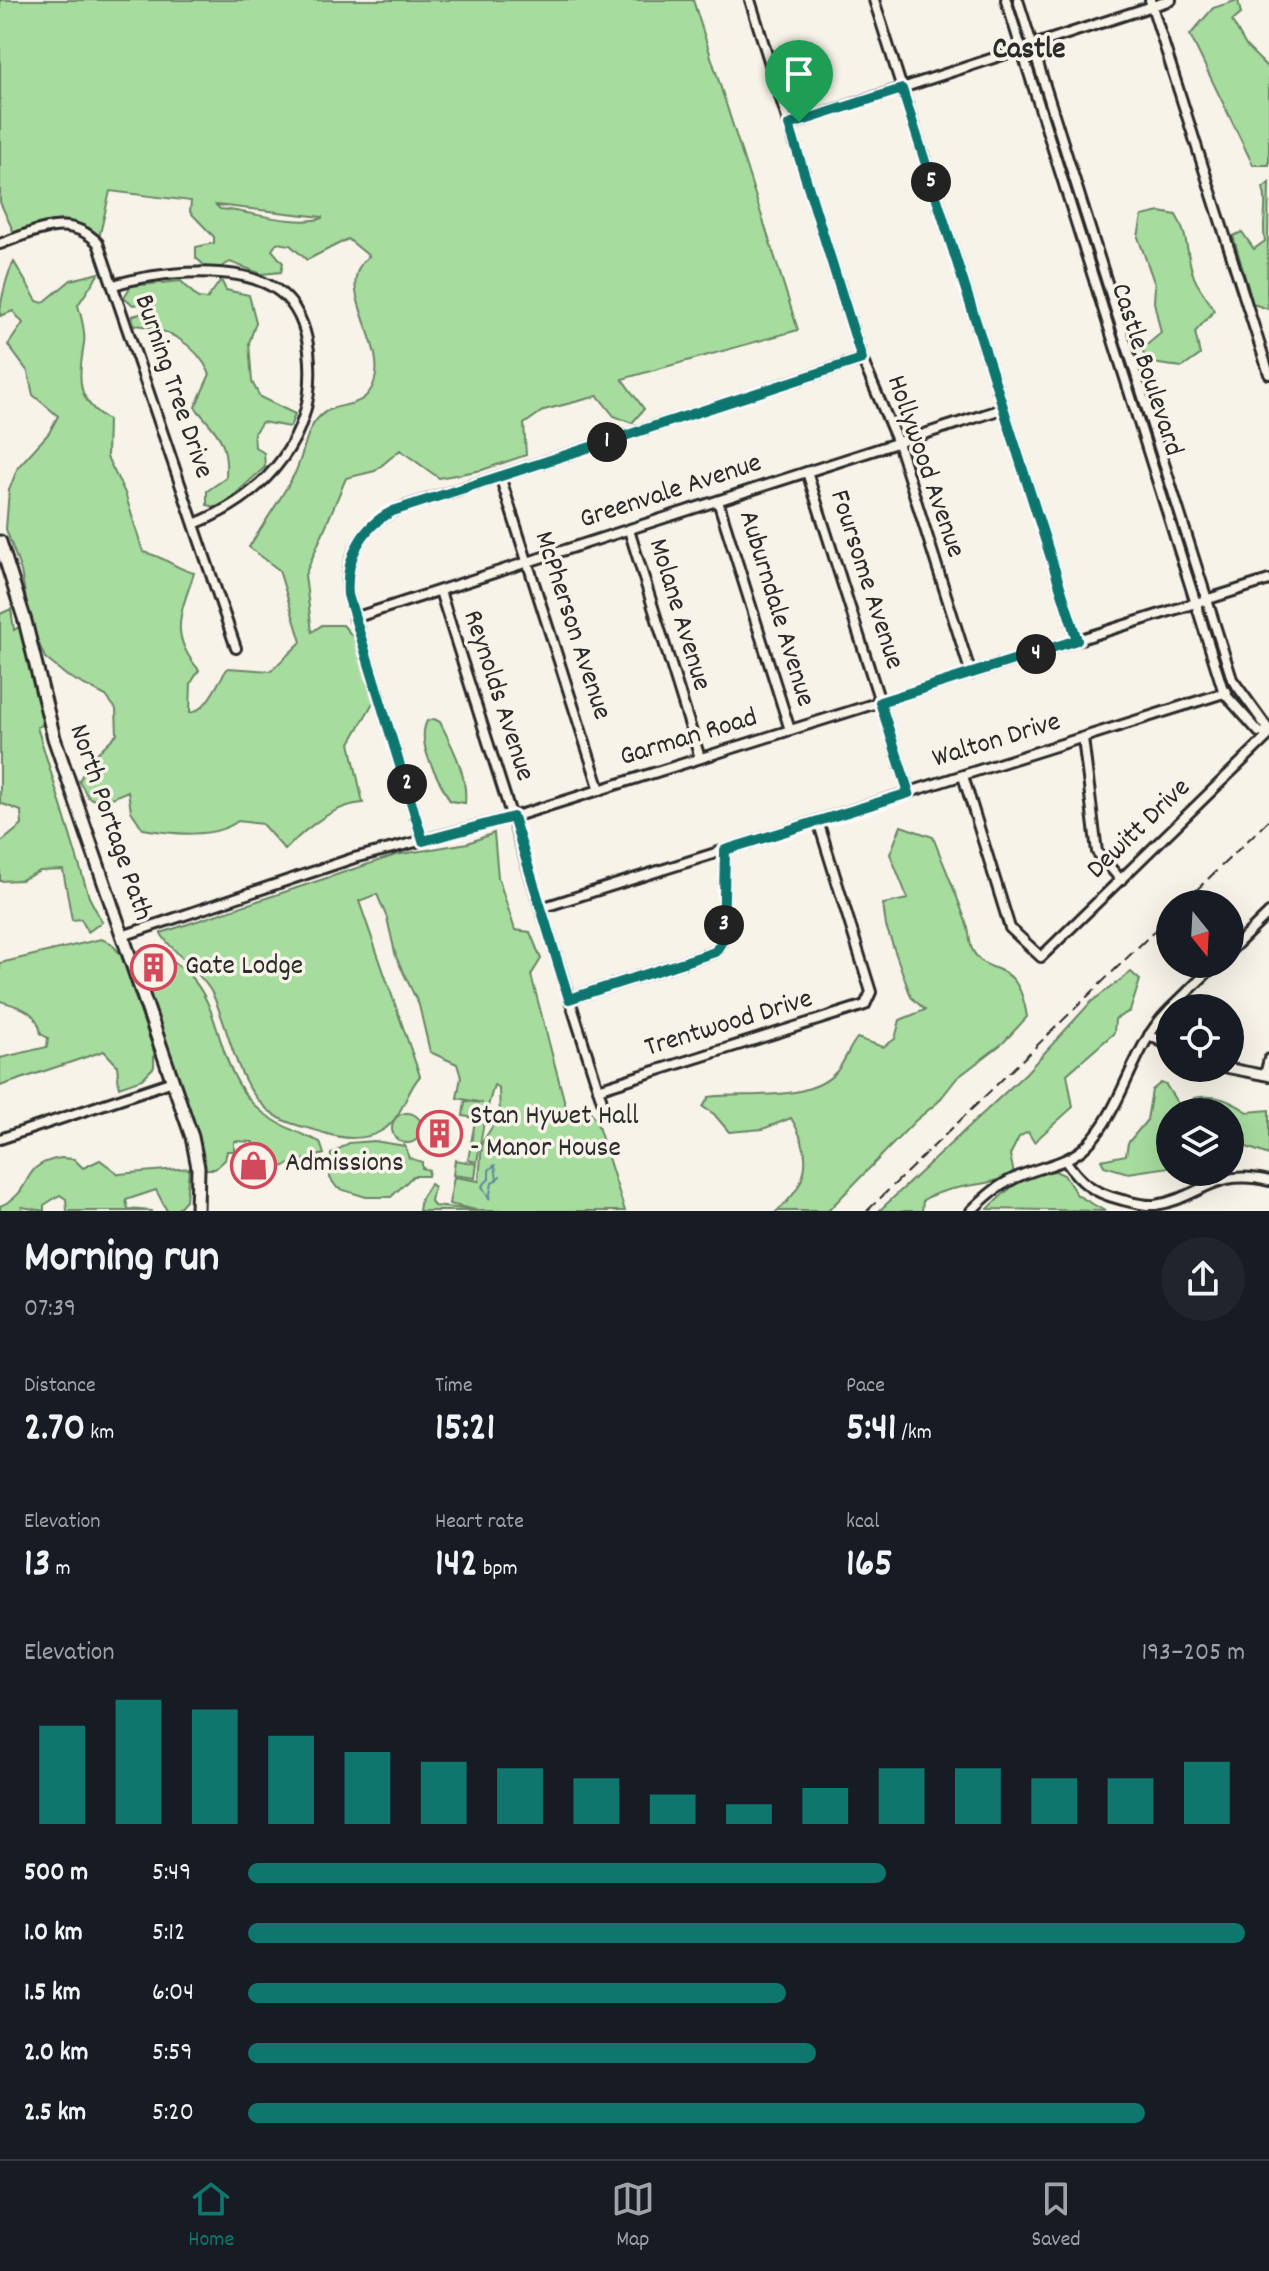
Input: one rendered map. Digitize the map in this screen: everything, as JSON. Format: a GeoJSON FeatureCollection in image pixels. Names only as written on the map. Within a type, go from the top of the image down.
{"type":"FeatureCollection","features":[{"type":"Feature","properties":{"kind":"main road","name":"North Portage Path"},"geometry":{"type":"LineString","coordinates":[[0,542],[25,621],[46,714],[195,1152],[197,1211]]}},
{"type":"Feature","properties":{"kind":"street","name":"Hollywood Avenue"},"geometry":{"type":"LineString","coordinates":[[750,0],[862,359],[898,443],[971,674]]}},
{"type":"Feature","properties":{"kind":"street"},"geometry":{"type":"LineString","coordinates":[[874,0],[1077,640]]}},
{"type":"Feature","properties":{"kind":"street","name":"Castle Boulevard"},"geometry":{"type":"LineString","coordinates":[[1006,0],[1224,693],[1259,732],[1269,733]]}},
{"type":"Feature","properties":{"kind":"street","name":"Castle Boulevard"},"geometry":{"type":"LineString","coordinates":[[1018,0],[1236,689],[1269,733]]}},
{"type":"Feature","properties":{"kind":"street"},"geometry":{"type":"LineString","coordinates":[[789,125],[1151,3],[1171,0]]}},
{"type":"Feature","properties":{"kind":"street"},"geometry":{"type":"LineString","coordinates":[[1151,3],[1269,374]]}},
{"type":"Feature","properties":{"kind":"street"},"geometry":{"type":"LineString","coordinates":[[1077,227],[1088,223]]}},
{"type":"Feature","properties":{"kind":"street","name":"Burning Tree Drive"},"geometry":{"type":"LineString","coordinates":[[0,244],[51,227],[75,227],[88,232],[98,243],[236,648]]}},
{"type":"Feature","properties":{"kind":"street"},"geometry":{"type":"LineString","coordinates":[[114,285],[163,274],[250,278],[282,294],[301,321],[308,345],[310,379],[305,413],[296,437],[276,470],[254,492],[231,508],[194,524]]}},
{"type":"Feature","properties":{"kind":"street"},"geometry":{"type":"LineString","coordinates":[[423,841],[348,595],[349,566],[356,546],[370,527],[393,511],[862,359]]}},
{"type":"Feature","properties":{"kind":"street"},"geometry":{"type":"LineString","coordinates":[[1120,364],[1132,360]]}},
{"type":"Feature","properties":{"kind":"street","name":"Greenvale Avenue"},"geometry":{"type":"LineString","coordinates":[[354,618],[1002,409]]}},
{"type":"Feature","properties":{"kind":"street","name":"Foursome Avenue"},"geometry":{"type":"LineString","coordinates":[[807,472],[909,793]]}},
{"type":"Feature","properties":{"kind":"street","name":"McPherson Avenue"},"geometry":{"type":"LineString","coordinates":[[500,476],[600,790]]}},
{"type":"Feature","properties":{"kind":"street"},"geometry":{"type":"LineString","coordinates":[[1162,495],[1173,492]]}},
{"type":"Feature","properties":{"kind":"street","name":"Auburndale Avenue"},"geometry":{"type":"LineString","coordinates":[[718,501],[790,730]]}},
{"type":"Feature","properties":{"kind":"street","name":"Molane Avenue"},"geometry":{"type":"LineString","coordinates":[[629,530],[700,758]]}},
{"type":"Feature","properties":{"kind":"street","name":"Garman Road"},"geometry":{"type":"LineString","coordinates":[[122,936],[354,858],[513,817],[1269,580]]}},
{"type":"Feature","properties":{"kind":"street","name":"Reynolds Avenue"},"geometry":{"type":"LineString","coordinates":[[440,591],[602,1101]]}},
{"type":"Feature","properties":{"kind":"street","name":"Walton Drive"},"geometry":{"type":"LineString","coordinates":[[541,908],[1236,689]]}},
{"type":"Feature","properties":{"kind":"street","name":"Dewitt Drive"},"geometry":{"type":"LineString","coordinates":[[963,776],[1010,928],[1041,957],[1269,733]]}},
{"type":"Feature","properties":{"kind":"street"},"geometry":{"type":"LineString","coordinates":[[1083,738],[1097,852],[1121,880]]}},
{"type":"Feature","properties":{"kind":"street","name":"Trentwood Drive"},"geometry":{"type":"LineString","coordinates":[[598,1089],[858,1008],[870,999],[871,992],[818,821]]}},
{"type":"Feature","properties":{"kind":"street"},"geometry":{"type":"LineString","coordinates":[[569,999],[715,952],[723,940],[725,850]]}},
{"type":"Feature","properties":{"kind":"street"},"geometry":{"type":"LineString","coordinates":[[1244,937],[1269,913]]}},
{"type":"Feature","properties":{"kind":"street"},"geometry":{"type":"LineString","coordinates":[[1185,994],[1201,978]]}},
{"type":"Feature","properties":{"kind":"street"},"geometry":{"type":"LineString","coordinates":[[971,1211],[1004,1183],[1065,1160],[1082,1149],[1099,1130],[1156,1026]]}},
{"type":"Feature","properties":{"kind":"street"},"geometry":{"type":"LineString","coordinates":[[1149,1035],[1156,1039]]}},
{"type":"Feature","properties":{"kind":"street"},"geometry":{"type":"LineString","coordinates":[[1244,1071],[1267,1076],[1269,1059]]}},
{"type":"Feature","properties":{"kind":"street"},"geometry":{"type":"LineString","coordinates":[[0,1139],[173,1081]]}},
{"type":"Feature","properties":{"kind":"street"},"geometry":{"type":"LineString","coordinates":[[1065,1160],[1079,1179],[1094,1191],[1145,1205],[1162,1203],[1220,1179],[1244,1177],[1269,1181]]}},
{"type":"Feature","properties":{"kind":"green space"},"geometry":{"type":"Polygon","coordinates":[[[0,0],[693,0],[798,330],[622,379],[644,409],[632,423],[614,416],[598,396],[544,410],[524,424],[526,455],[482,470],[439,478],[400,450],[375,471],[346,478],[305,575],[312,632],[322,625],[343,625],[355,639],[374,701],[350,743],[363,803],[331,813],[311,826],[285,850],[262,824],[238,821],[217,831],[192,834],[143,829],[131,811],[128,791],[100,803],[88,797],[79,781],[91,759],[117,734],[116,709],[106,696],[67,676],[45,658],[30,623],[21,571],[6,529],[9,490],[18,467],[49,433],[58,416],[33,395],[28,372],[8,345],[23,323],[13,311],[0,316],[9,273],[14,262],[37,301],[43,303],[71,280],[99,273],[78,305],[84,334],[81,386],[89,404],[108,420],[107,457],[125,493],[143,552],[194,573],[180,623],[183,645],[199,670],[191,683],[190,713],[208,701],[228,668],[271,671],[301,642],[279,570],[249,547],[295,473],[314,423],[333,408],[363,398],[374,383],[374,350],[357,299],[355,283],[359,268],[369,256],[348,239],[307,260],[290,245],[277,243],[272,250],[283,263],[281,272],[262,274],[230,262],[212,272],[196,258],[196,247],[214,243],[214,237],[190,212],[191,201],[110,191],[99,238],[76,224],[58,220],[14,233],[0,202],[0,0]],[[216,205],[220,209],[286,220],[322,217],[216,205]]]}},
{"type":"Feature","properties":{"kind":"green space"},"geometry":{"type":"Polygon","coordinates":[[[1238,0],[1241,14],[1232,21],[1246,46],[1269,69],[1269,165],[1253,165],[1190,35],[1213,8],[1238,0]]]}},
{"type":"Feature","properties":{"kind":"green space"},"geometry":{"type":"Polygon","coordinates":[[[1031,54],[1082,215],[1078,216],[1028,56],[1031,54]]]}},
{"type":"Feature","properties":{"kind":"green space"},"geometry":{"type":"Polygon","coordinates":[[[1269,183],[1268,309],[1253,304],[1233,236],[1242,232],[1254,249],[1265,241],[1263,188],[1269,183]]]}},
{"type":"Feature","properties":{"kind":"green space"},"geometry":{"type":"Polygon","coordinates":[[[1160,212],[1176,215],[1194,277],[1214,311],[1195,332],[1200,355],[1183,367],[1153,362],[1142,349],[1161,333],[1154,302],[1155,285],[1138,237],[1142,216],[1160,212]]]}},
{"type":"Feature","properties":{"kind":"green space"},"geometry":{"type":"Polygon","coordinates":[[[1086,230],[1125,353],[1124,354],[1083,233],[1086,230]]]}},
{"type":"Feature","properties":{"kind":"green space"},"geometry":{"type":"Polygon","coordinates":[[[221,280],[226,290],[249,295],[256,322],[249,343],[252,382],[260,397],[295,414],[290,427],[262,422],[254,433],[255,447],[264,453],[265,467],[220,508],[207,505],[207,491],[226,478],[225,454],[220,438],[195,407],[210,374],[197,354],[179,339],[158,329],[134,325],[132,316],[155,310],[148,303],[133,305],[124,297],[131,286],[181,281],[198,298],[207,299],[221,280]]]}},
{"type":"Feature","properties":{"kind":"green space"},"geometry":{"type":"Polygon","coordinates":[[[1127,369],[1131,369],[1164,484],[1161,481],[1127,369]]]}},
{"type":"Feature","properties":{"kind":"green space"},"geometry":{"type":"Polygon","coordinates":[[[1167,499],[1171,499],[1198,586],[1194,586],[1167,499]]]}},
{"type":"Feature","properties":{"kind":"green space"},"geometry":{"type":"Polygon","coordinates":[[[11,609],[14,630],[22,625],[24,629],[45,724],[37,727],[89,897],[102,922],[88,932],[81,919],[72,920],[63,870],[40,871],[21,880],[0,881],[0,843],[22,825],[21,811],[0,803],[0,614],[11,609]]]}},
{"type":"Feature","properties":{"kind":"green space"},"geometry":{"type":"Polygon","coordinates":[[[1209,616],[1229,680],[1227,683],[1204,617],[1209,616]]]}},
{"type":"Feature","properties":{"kind":"green space"},"geometry":{"type":"Polygon","coordinates":[[[434,719],[440,722],[458,761],[464,782],[465,803],[450,801],[430,762],[424,730],[427,721],[434,719]]]}},
{"type":"Feature","properties":{"kind":"green space"},"geometry":{"type":"Polygon","coordinates":[[[901,826],[933,837],[968,928],[972,949],[978,958],[1009,975],[1016,983],[1027,1017],[1003,1043],[957,1078],[938,1102],[915,1121],[828,1211],[777,1211],[796,1190],[805,1169],[803,1145],[791,1118],[763,1129],[729,1132],[714,1114],[703,1107],[709,1097],[777,1094],[811,1088],[837,1071],[857,1038],[883,1047],[895,1039],[900,1020],[925,1010],[911,997],[886,926],[883,904],[908,899],[890,854],[901,826]]]}},
{"type":"Feature","properties":{"kind":"green space"},"geometry":{"type":"Polygon","coordinates":[[[494,833],[498,877],[515,930],[530,932],[541,959],[531,975],[567,1111],[586,1105],[596,1120],[625,1211],[419,1211],[421,1198],[430,1184],[434,1187],[431,1201],[434,1206],[476,1210],[449,1204],[454,1177],[479,1181],[482,1143],[500,1114],[499,1088],[494,1085],[484,1120],[463,1116],[465,1101],[483,1103],[457,1098],[461,1077],[457,1064],[430,1052],[419,1005],[396,957],[387,918],[377,894],[359,901],[420,1076],[390,1125],[376,1134],[362,1137],[338,1137],[283,1120],[267,1109],[245,1080],[212,993],[161,933],[396,855],[468,843],[494,833]]]}},
{"type":"Feature","properties":{"kind":"green space"},"geometry":{"type":"Polygon","coordinates":[[[101,939],[111,943],[121,955],[154,1052],[154,1067],[142,1079],[119,1087],[117,1065],[104,1051],[0,1086],[0,1058],[47,1047],[48,1038],[41,1034],[36,1020],[27,1011],[0,1001],[0,963],[101,939]]]}},
{"type":"Feature","properties":{"kind":"green space"},"geometry":{"type":"Polygon","coordinates":[[[148,950],[173,962],[191,977],[203,994],[225,1055],[247,1097],[271,1118],[320,1142],[324,1154],[281,1167],[254,1150],[253,1142],[234,1141],[234,1151],[227,1151],[225,1160],[215,1169],[204,1169],[194,1129],[137,959],[137,954],[148,950]]]}},
{"type":"Feature","properties":{"kind":"green space"},"geometry":{"type":"Polygon","coordinates":[[[1131,972],[1140,980],[1130,1011],[1115,1019],[1114,1033],[1067,1074],[1073,1107],[1034,1142],[1028,1132],[1019,1137],[1010,1155],[1014,1174],[934,1195],[923,1200],[922,1211],[879,1211],[1026,1073],[1091,1002],[1131,972]]]}},
{"type":"Feature","properties":{"kind":"green space"},"geometry":{"type":"Polygon","coordinates":[[[1161,1083],[1166,1085],[1174,1098],[1156,1098],[1156,1169],[1128,1173],[1104,1166],[1101,1160],[1126,1155],[1128,1143],[1147,1120],[1152,1090],[1161,1083]]]}},
{"type":"Feature","properties":{"kind":"green space"},"geometry":{"type":"Polygon","coordinates":[[[1244,1110],[1269,1110],[1269,1155],[1244,1146],[1244,1110]]]}},
{"type":"Feature","properties":{"kind":"green space"},"geometry":{"type":"Polygon","coordinates":[[[407,1113],[418,1117],[422,1128],[418,1139],[407,1143],[396,1139],[392,1128],[396,1117],[407,1113]]]}},
{"type":"Feature","properties":{"kind":"green space"},"geometry":{"type":"Polygon","coordinates":[[[475,1121],[484,1122],[477,1162],[468,1160],[475,1121]]]}},
{"type":"Feature","properties":{"kind":"green space"},"geometry":{"type":"Polygon","coordinates":[[[374,1141],[405,1146],[409,1158],[422,1162],[422,1168],[429,1170],[428,1176],[413,1176],[391,1197],[366,1197],[337,1188],[330,1178],[331,1154],[349,1143],[374,1141]]]}},
{"type":"Feature","properties":{"kind":"green space"},"geometry":{"type":"Polygon","coordinates":[[[61,1158],[74,1159],[83,1168],[100,1160],[119,1174],[189,1168],[186,1200],[176,1211],[167,1211],[156,1190],[126,1200],[128,1209],[152,1211],[67,1211],[66,1199],[60,1195],[44,1205],[44,1211],[22,1207],[21,1211],[0,1211],[0,1206],[19,1193],[38,1166],[61,1158]]]}},
{"type":"Feature","properties":{"kind":"green space"},"geometry":{"type":"Polygon","coordinates":[[[455,1160],[477,1164],[475,1178],[453,1175],[455,1160]]]}},
{"type":"Feature","properties":{"kind":"green space"},"geometry":{"type":"Polygon","coordinates":[[[1055,1171],[1064,1175],[1077,1195],[1105,1211],[988,1209],[1018,1183],[1055,1171]]]}},
{"type":"Feature","properties":{"kind":"waterway"},"geometry":{"type":"LineString","coordinates":[[497,1180],[495,1165],[489,1170],[489,1179],[482,1186],[489,1199],[492,1183],[500,1176]]}},
{"type":"Feature","properties":{"kind":"railway"},"geometry":{"type":"LineString","coordinates":[[1196,890],[1269,820]]}},
{"type":"Feature","properties":{"kind":"railway"},"geometry":{"type":"LineString","coordinates":[[867,1211],[1156,930]]}},
{"type":"Feature","properties":{"kind":"place","name":"Gate Lodge"},"geometry":{"type":"Point","coordinates":[154,968]}},
{"type":"Feature","properties":{"kind":"place","name":"Stan Hywet Hall - Manor House"},"geometry":{"type":"Point","coordinates":[439,1134]}},
{"type":"Feature","properties":{"kind":"place","name":"Admissions"},"geometry":{"type":"Point","coordinates":[254,1165]}},
{"type":"Feature","properties":{"kind":"district","name":"Castle"},"geometry":{"type":"Point","coordinates":[1029,51]}},
{"type":"Feature","properties":{"kind":"route"},"geometry":{"type":"LineString","coordinates":[[902,89],[1077,640],[880,702],[909,793],[725,850],[723,940],[715,952],[569,999],[513,817],[423,841],[348,595],[349,566],[353,553],[370,527],[393,511],[862,359],[789,125],[799,122],[902,89]]}}]}
